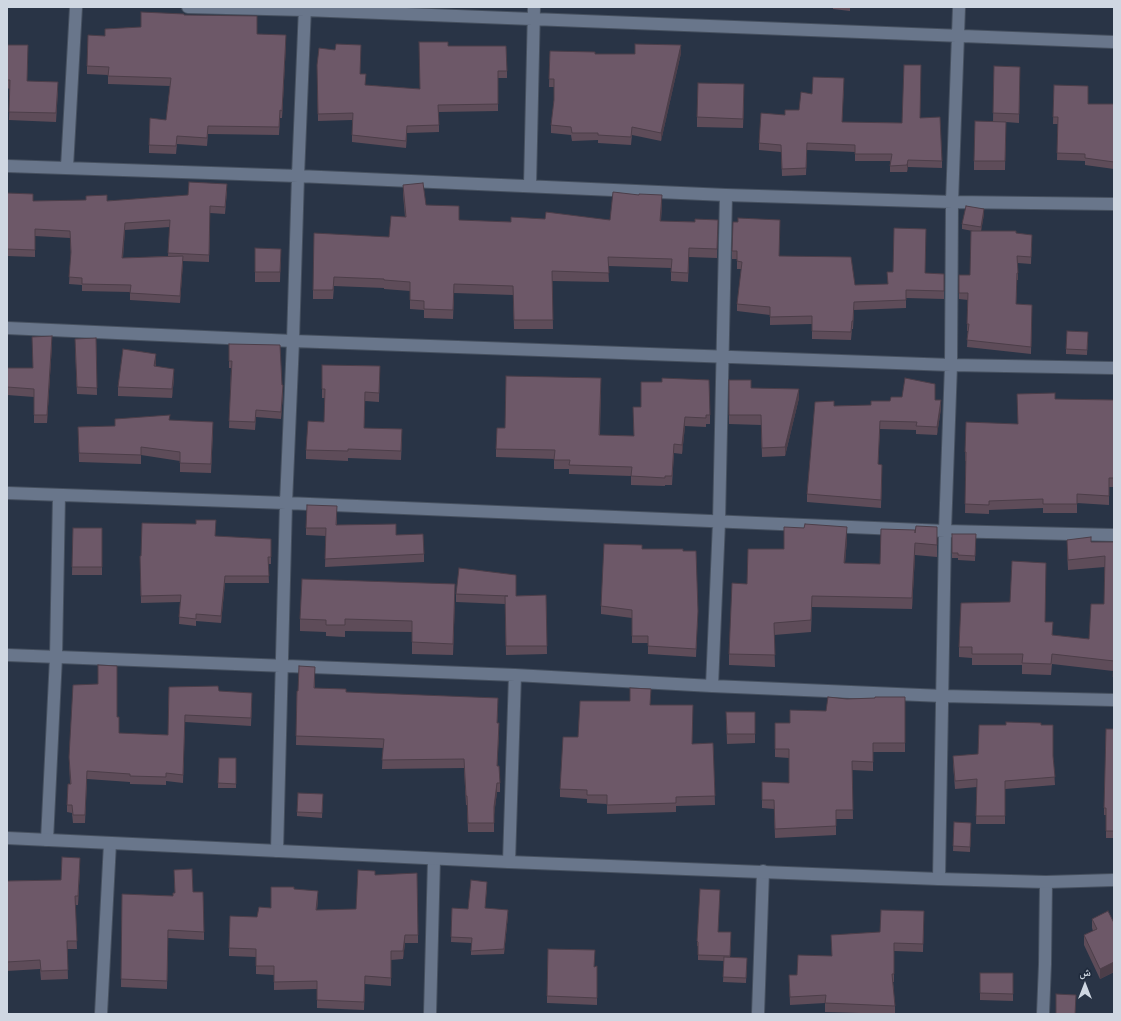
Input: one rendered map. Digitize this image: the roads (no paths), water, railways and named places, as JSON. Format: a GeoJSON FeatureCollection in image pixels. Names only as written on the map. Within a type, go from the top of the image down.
{"type":"FeatureCollection","features":[{"type":"Feature","properties":{"kind":"street"},"geometry":{"type":"LineString","coordinates":[[67,167],[76,7]]}},
{"type":"Feature","properties":{"kind":"street"},"geometry":{"type":"LineString","coordinates":[[188,7],[305,9],[534,20],[1114,42]]}},
{"type":"Feature","properties":{"kind":"street"},"geometry":{"type":"LineString","coordinates":[[530,186],[534,7]]}},
{"type":"Feature","properties":{"kind":"street"},"geometry":{"type":"LineString","coordinates":[[939,879],[951,365],[952,202],[958,7]]}},
{"type":"Feature","properties":{"kind":"street"},"geometry":{"type":"LineString","coordinates":[[277,851],[286,503],[305,9]]}},
{"type":"Feature","properties":{"kind":"street"},"geometry":{"type":"LineString","coordinates":[[7,166],[298,176],[726,195],[952,202],[1114,204]]}},
{"type":"Feature","properties":{"kind":"street"},"geometry":{"type":"LineString","coordinates":[[712,686],[719,522],[726,195]]}},
{"type":"Feature","properties":{"kind":"street"},"geometry":{"type":"LineString","coordinates":[[7,328],[293,341],[951,365],[1114,368]]}},
{"type":"Feature","properties":{"kind":"street"},"geometry":{"type":"LineString","coordinates":[[7,493],[286,503],[946,531],[1114,535]]}},
{"type":"Feature","properties":{"kind":"street"},"geometry":{"type":"LineString","coordinates":[[47,840],[56,657],[59,495]]}},
{"type":"Feature","properties":{"kind":"street"},"geometry":{"type":"LineString","coordinates":[[7,655],[515,675],[712,686],[943,696],[1114,700]]}},
{"type":"Feature","properties":{"kind":"street"},"geometry":{"type":"LineString","coordinates":[[509,862],[515,675]]}},
{"type":"Feature","properties":{"kind":"street"},"geometry":{"type":"LineString","coordinates":[[7,838],[434,859],[939,879],[1046,882],[1114,880]]}},
{"type":"Feature","properties":{"kind":"street"},"geometry":{"type":"LineString","coordinates":[[102,1014],[110,843]]}},
{"type":"Feature","properties":{"kind":"street"},"geometry":{"type":"LineString","coordinates":[[430,1014],[434,859]]}},
{"type":"Feature","properties":{"kind":"street"},"geometry":{"type":"LineString","coordinates":[[758,1014],[764,871]]}},
{"type":"Feature","properties":{"kind":"street"},"geometry":{"type":"LineString","coordinates":[[1043,1014],[1046,882]]}}]}
